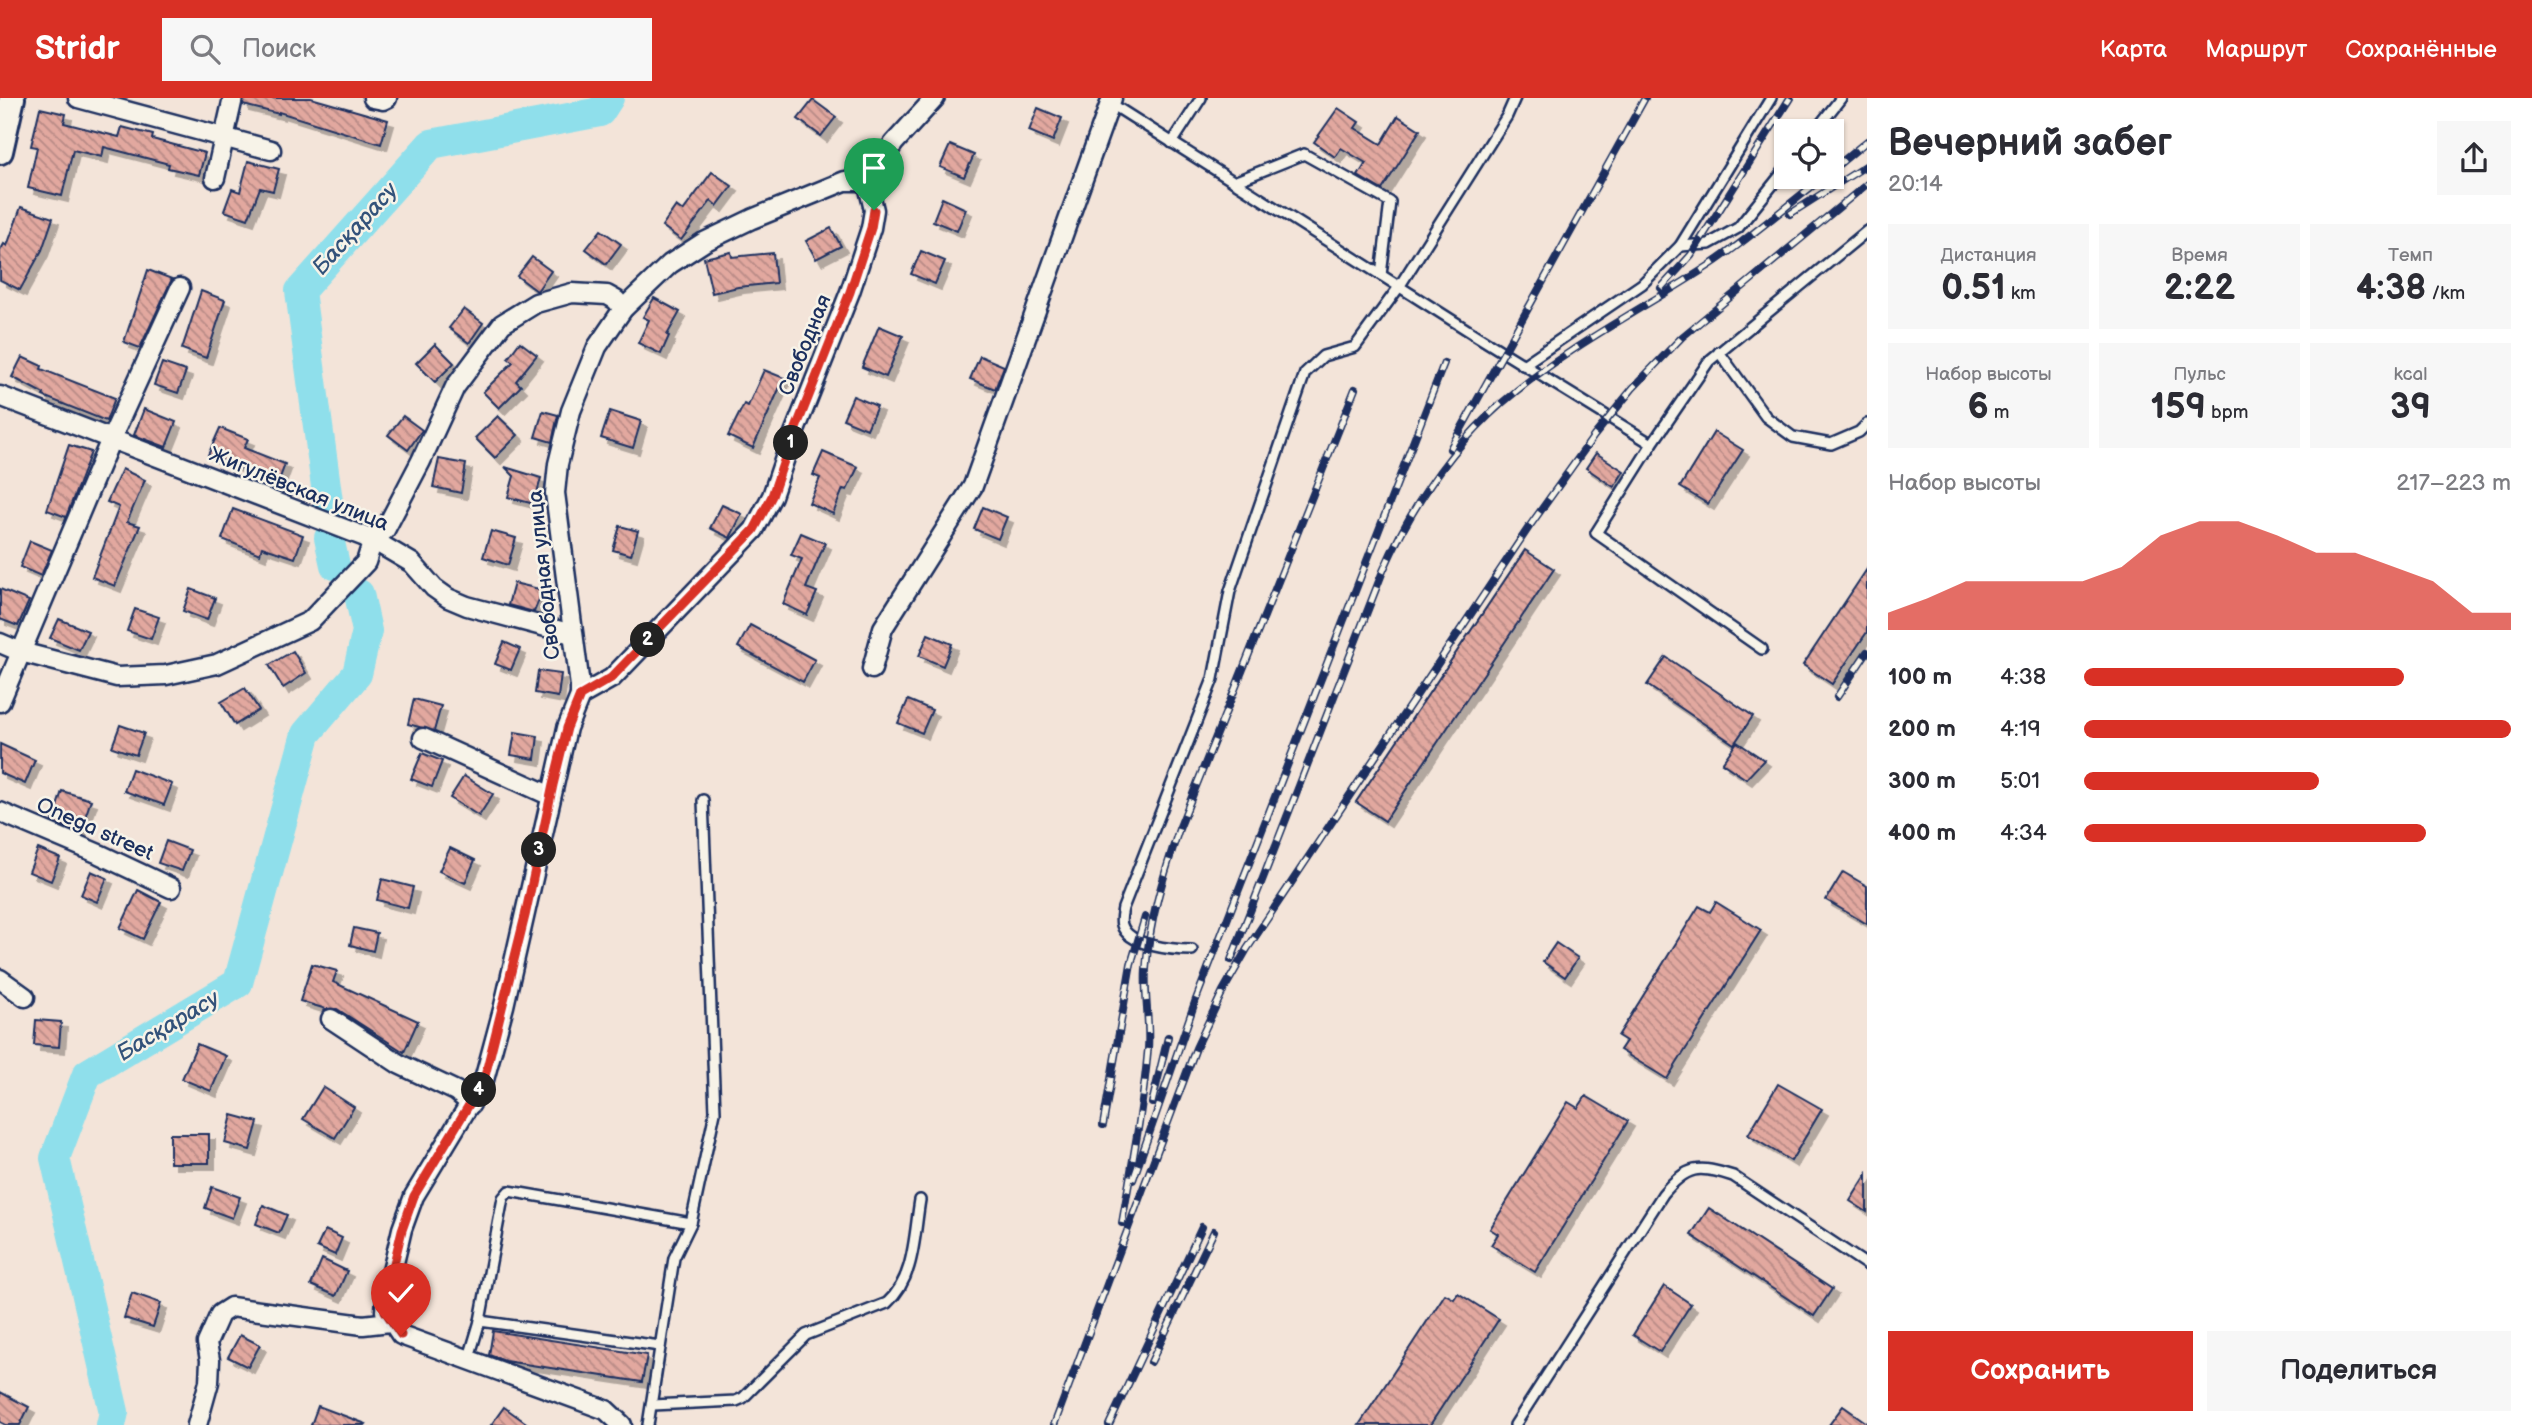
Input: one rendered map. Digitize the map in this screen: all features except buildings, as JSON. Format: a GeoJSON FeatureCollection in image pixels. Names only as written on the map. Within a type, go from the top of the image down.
{"type":"FeatureCollection","features":[{"type":"Feature","properties":{"kind":"street"},"geometry":{"type":"LineString","coordinates":[[0,151],[12,98]]}},
{"type":"Feature","properties":{"kind":"street"},"geometry":{"type":"LineString","coordinates":[[78,98],[271,150]]}},
{"type":"Feature","properties":{"kind":"street"},"geometry":{"type":"LineString","coordinates":[[215,177],[233,98]]}},
{"type":"Feature","properties":{"kind":"street"},"geometry":{"type":"LineString","coordinates":[[373,98],[387,98]]}},
{"type":"Feature","properties":{"kind":"street"},"geometry":{"type":"LineString","coordinates":[[867,181],[894,143],[935,98]]}},
{"type":"Feature","properties":{"kind":"street"},"geometry":{"type":"LineString","coordinates":[[872,669],[883,628],[973,486],[1111,100]]}},
{"type":"Feature","properties":{"kind":"street","name":"Свободная улица"},"geometry":{"type":"LineString","coordinates":[[390,1322],[385,1311],[386,1297],[402,1230],[414,1196],[484,1080],[504,1006],[567,728],[580,696],[555,494],[558,464],[571,411],[597,347],[623,309],[670,264],[704,242],[845,181],[867,181]]}},
{"type":"Feature","properties":{"kind":"street","name":"Свободная"},"geometry":{"type":"LineString","coordinates":[[580,696],[611,678],[754,530],[772,496],[850,292],[871,228],[874,210],[867,181]]}},
{"type":"Feature","properties":{"kind":"street"},"geometry":{"type":"LineString","coordinates":[[0,702],[111,439],[180,288]]}},
{"type":"Feature","properties":{"kind":"street"},"geometry":{"type":"LineString","coordinates":[[0,643],[21,652],[117,677],[166,675],[217,664],[310,621],[366,562],[373,540],[385,530],[421,461],[454,387],[502,324],[536,303],[572,293],[607,295],[616,300],[623,309]]}},
{"type":"Feature","properties":{"kind":"street","name":"Жигулёвская улица"},"geometry":{"type":"LineString","coordinates":[[0,396],[373,540],[412,564],[434,589],[448,598],[572,634]]}},
{"type":"Feature","properties":{"kind":"street"},"geometry":{"type":"LineString","coordinates":[[423,737],[551,796]]}},
{"type":"Feature","properties":{"kind":"street","name":"Onega street"},"geometry":{"type":"LineString","coordinates":[[0,812],[171,888]]}},
{"type":"Feature","properties":{"kind":"street"},"geometry":{"type":"LineString","coordinates":[[0,979],[25,997]]}},
{"type":"Feature","properties":{"kind":"street"},"geometry":{"type":"LineString","coordinates":[[331,1019],[399,1065],[456,1091],[471,1104]]}},
{"type":"Feature","properties":{"kind":"street"},"geometry":{"type":"LineString","coordinates":[[197,1425],[209,1382],[210,1360],[207,1343],[220,1314],[231,1307],[363,1325],[390,1322],[401,1335],[606,1410],[622,1425]]}},
{"type":"Feature","properties":{"kind":"lane"},"geometry":{"type":"LineString","coordinates":[[1172,142],[1201,98]]}},
{"type":"Feature","properties":{"kind":"lane"},"geometry":{"type":"LineString","coordinates":[[1192,950],[1167,950],[1128,936],[1121,923],[1123,908],[1213,679],[1230,591],[1305,373],[1323,356],[1355,347],[1399,287],[1507,116],[1515,98]]}},
{"type":"Feature","properties":{"kind":"lane"},"geometry":{"type":"LineString","coordinates":[[1523,365],[1642,284],[1680,246],[1772,98]]}},
{"type":"Feature","properties":{"kind":"lane"},"geometry":{"type":"LineString","coordinates":[[1824,119],[1841,98]]}},
{"type":"Feature","properties":{"kind":"lane"},"geometry":{"type":"LineString","coordinates":[[1111,100],[1399,287],[1652,444]]}},
{"type":"Feature","properties":{"kind":"lane"},"geometry":{"type":"LineString","coordinates":[[1234,182],[1304,154],[1390,202],[1381,275]]}},
{"type":"Feature","properties":{"kind":"lane"},"geometry":{"type":"LineString","coordinates":[[1680,246],[1709,244],[1738,228],[1774,183]]}},
{"type":"Feature","properties":{"kind":"lane"},"geometry":{"type":"LineString","coordinates":[[1762,649],[1596,533],[1709,361],[1867,231]]}},
{"type":"Feature","properties":{"kind":"lane"},"geometry":{"type":"LineString","coordinates":[[1719,352],[1766,417],[1793,437],[1831,444],[1859,432],[1867,424]]}},
{"type":"Feature","properties":{"kind":"lane"},"geometry":{"type":"LineString","coordinates":[[649,1425],[674,1258],[691,1223],[715,1112],[703,800]]}},
{"type":"Feature","properties":{"kind":"lane"},"geometry":{"type":"LineString","coordinates":[[1516,1425],[1663,1194],[1677,1177],[1695,1169],[1709,1169],[1733,1176],[1867,1265]]}},
{"type":"Feature","properties":{"kind":"lane"},"geometry":{"type":"LineString","coordinates":[[468,1361],[480,1321],[503,1198],[509,1191],[691,1223]]}},
{"type":"Feature","properties":{"kind":"lane"},"geometry":{"type":"LineString","coordinates":[[653,1405],[736,1401],[743,1398],[806,1335],[887,1303],[898,1294],[909,1267],[920,1200]]}},
{"type":"Feature","properties":{"kind":"lane"},"geometry":{"type":"LineString","coordinates":[[480,1321],[660,1346]]}},
{"type":"Feature","properties":{"kind":"waterway","name":"Басқарасу"},"geometry":{"type":"LineString","coordinates":[[329,509],[300,291],[431,144],[600,112],[609,98]]}},
{"type":"Feature","properties":{"kind":"waterway","name":"Басқарасу"},"geometry":{"type":"LineString","coordinates":[[329,538],[335,565]]}},
{"type":"Feature","properties":{"kind":"waterway","name":"Басқарасу"},"geometry":{"type":"LineString","coordinates":[[111,1425],[114,1412],[55,1158],[87,1074],[238,983],[306,734],[357,674],[367,631],[359,594]]}},
{"type":"Feature","properties":{"kind":"railway"},"geometry":{"type":"LineString","coordinates":[[1450,449],[1645,98]]}},
{"type":"Feature","properties":{"kind":"railway"},"geometry":{"type":"LineString","coordinates":[[1661,288],[1691,255],[1790,98]]}},
{"type":"Feature","properties":{"kind":"railway"},"geometry":{"type":"LineString","coordinates":[[1844,160],[1867,141]]}},
{"type":"Feature","properties":{"kind":"railway"},"geometry":{"type":"LineString","coordinates":[[1790,214],[1867,165]]}},
{"type":"Feature","properties":{"kind":"railway"},"geometry":{"type":"LineString","coordinates":[[1054,1425],[1196,1048],[1223,991],[1247,949],[1529,527],[1594,436],[1633,388],[1682,337],[1867,184]]}},
{"type":"Feature","properties":{"kind":"railway"},"geometry":{"type":"LineString","coordinates":[[1231,960],[1383,571],[1406,524],[1449,459],[1483,421],[1526,383],[1577,347],[1710,265],[1809,189]]}},
{"type":"Feature","properties":{"kind":"railway"},"geometry":{"type":"LineString","coordinates":[[1133,1180],[1195,1002],[1444,363]]}},
{"type":"Feature","properties":{"kind":"railway"},"geometry":{"type":"LineString","coordinates":[[1122,1223],[1148,1049],[1148,951],[1163,881],[1179,829],[1355,389]]}},
{"type":"Feature","properties":{"kind":"railway"},"geometry":{"type":"LineString","coordinates":[[1837,697],[1867,652]]}},
{"type":"Feature","properties":{"kind":"railway"},"geometry":{"type":"LineString","coordinates":[[1103,1125],[1131,964],[1145,917]]}},
{"type":"Feature","properties":{"kind":"railway"},"geometry":{"type":"LineString","coordinates":[[1152,1103],[1168,1037]]}},
{"type":"Feature","properties":{"kind":"railway"},"geometry":{"type":"LineString","coordinates":[[1109,1425],[1202,1227]]}},
{"type":"Feature","properties":{"kind":"railway"},"geometry":{"type":"LineString","coordinates":[[1151,1362],[1214,1231]]}},
{"type":"Feature","properties":{"kind":"route"},"geometry":{"type":"LineString","coordinates":[[401,1335],[385,1311],[402,1230],[414,1196],[484,1080],[504,1006],[567,728],[580,696],[611,678],[754,530],[772,496],[850,292],[871,228],[874,210]]}}]}
